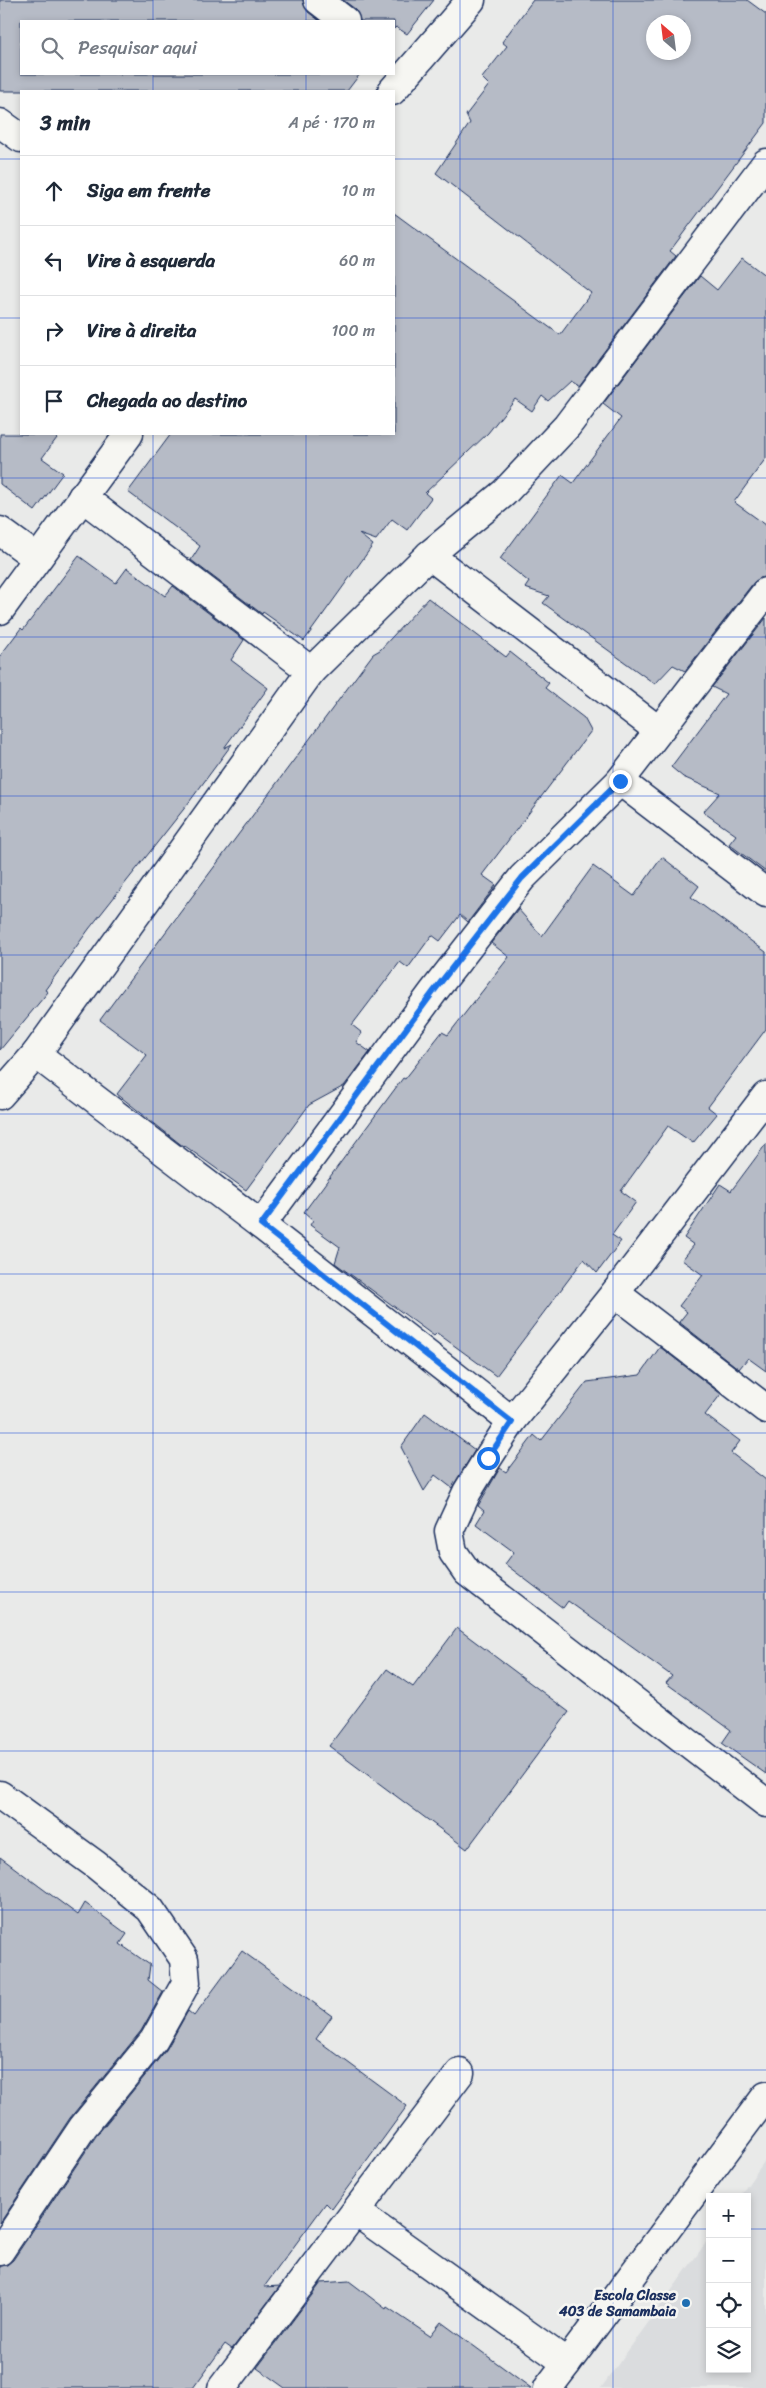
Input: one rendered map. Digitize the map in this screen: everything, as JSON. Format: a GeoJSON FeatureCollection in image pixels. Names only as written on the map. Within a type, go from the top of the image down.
{"type":"FeatureCollection","features":[{"type":"Feature","properties":{"kind":"street"},"geometry":{"type":"LineString","coordinates":[[318,0],[344,20]]}},
{"type":"Feature","properties":{"kind":"street"},"geometry":{"type":"LineString","coordinates":[[398,74],[471,0]]}},
{"type":"Feature","properties":{"kind":"street"},"geometry":{"type":"LineString","coordinates":[[0,123],[20,137]]}},
{"type":"Feature","properties":{"kind":"street"},"geometry":{"type":"LineString","coordinates":[[0,1095],[36,1054],[311,671],[429,555],[504,493],[567,426],[766,163]]}},
{"type":"Feature","properties":{"kind":"street"},"geometry":{"type":"LineString","coordinates":[[0,610],[129,435]]}},
{"type":"Feature","properties":{"kind":"street"},"geometry":{"type":"LineString","coordinates":[[82,497],[311,671]]}},
{"type":"Feature","properties":{"kind":"street"},"geometry":{"type":"LineString","coordinates":[[0,531],[38,558]]}},
{"type":"Feature","properties":{"kind":"street"},"geometry":{"type":"LineString","coordinates":[[429,555],[658,730]]}},
{"type":"Feature","properties":{"kind":"street"},"geometry":{"type":"LineString","coordinates":[[261,1225],[434,991],[522,878],[620,781],[766,592]]}},
{"type":"Feature","properties":{"kind":"street"},"geometry":{"type":"LineString","coordinates":[[620,781],[766,893]]}},
{"type":"Feature","properties":{"kind":"street"},"geometry":{"type":"LineString","coordinates":[[36,1054],[261,1225],[512,1422]]}},
{"type":"Feature","properties":{"kind":"street"},"geometry":{"type":"LineString","coordinates":[[766,1096],[615,1294],[512,1422],[467,1492],[449,1531],[453,1552],[467,1572],[766,1803]]}},
{"type":"Feature","properties":{"kind":"street"},"geometry":{"type":"LineString","coordinates":[[615,1294],[766,1409]]}},
{"type":"Feature","properties":{"kind":"street"},"geometry":{"type":"LineString","coordinates":[[0,1795],[96,1865],[150,1909],[184,1959],[186,1983],[154,2040],[84,2127],[0,2251]]}},
{"type":"Feature","properties":{"kind":"street"},"geometry":{"type":"LineString","coordinates":[[222,2388],[460,2073]]}},
{"type":"Feature","properties":{"kind":"street"},"geometry":{"type":"LineString","coordinates":[[548,2388],[766,2096]]}},
{"type":"Feature","properties":{"kind":"street"},"geometry":{"type":"LineString","coordinates":[[356,2212],[567,2363]]}},
{"type":"Feature","properties":{"kind":"shaded area","name":"Escola Classe 403 de Samambaia"},"geometry":{"type":"Polygon","coordinates":[[[766,2159],[766,2388],[601,2388],[706,2243],[706,2373],[751,2373],[751,2193],[742,2193],[766,2159]]]}},
{"type":"Feature","properties":{"kind":"building"},"geometry":{"type":"Polygon","coordinates":[[[0,0],[303,0],[308,12],[319,20],[20,20],[20,75],[359,75],[348,90],[0,91],[0,0]]]}},
{"type":"Feature","properties":{"kind":"building"},"geometry":{"type":"Polygon","coordinates":[[[343,0],[434,0],[407,34],[395,28],[395,20],[360,20],[355,9],[343,0]]]}},
{"type":"Feature","properties":{"kind":"building"},"geometry":{"type":"Polygon","coordinates":[[[533,0],[747,0],[766,14],[766,123],[670,251],[676,256],[578,386],[570,381],[548,401],[542,396],[532,411],[515,399],[488,433],[425,493],[431,498],[407,530],[392,519],[376,540],[359,534],[373,545],[304,641],[263,612],[262,614],[191,560],[200,546],[128,492],[170,435],[395,435],[395,214],[560,335],[591,293],[436,173],[470,123],[466,115],[489,85],[482,78],[507,46],[502,42],[533,0]]]}},
{"type":"Feature","properties":{"kind":"building"},"geometry":{"type":"Polygon","coordinates":[[[742,258],[766,276],[766,458],[734,502],[766,525],[766,577],[754,582],[685,671],[673,665],[655,684],[543,603],[549,596],[525,588],[529,582],[500,559],[562,475],[573,483],[621,418],[603,404],[700,276],[717,290],[742,258]]]}},
{"type":"Feature","properties":{"kind":"building"},"geometry":{"type":"Polygon","coordinates":[[[0,434],[59,435],[42,458],[63,473],[35,511],[0,484],[0,434]]]}},
{"type":"Feature","properties":{"kind":"building"},"geometry":{"type":"Polygon","coordinates":[[[79,556],[116,583],[127,568],[165,596],[173,586],[244,640],[231,660],[268,688],[224,748],[232,744],[187,805],[89,929],[45,990],[48,992],[0,1050],[0,656],[21,628],[23,630],[79,556]]]}},
{"type":"Feature","properties":{"kind":"building"},"geometry":{"type":"Polygon","coordinates":[[[428,598],[506,657],[510,652],[549,683],[545,688],[584,718],[591,731],[482,875],[496,885],[468,922],[460,915],[440,941],[432,935],[408,968],[400,962],[352,1025],[362,1033],[356,1042],[370,1052],[344,1086],[309,1105],[246,1190],[184,1147],[117,1094],[147,1055],[100,1020],[373,654],[380,650],[428,598]]]}},
{"type":"Feature","properties":{"kind":"building"},"geometry":{"type":"Polygon","coordinates":[[[766,618],[766,872],[729,844],[736,835],[703,812],[720,793],[683,777],[671,767],[726,694],[712,687],[766,618]]]}},
{"type":"Feature","properties":{"kind":"building"},"geometry":{"type":"Polygon","coordinates":[[[662,857],[699,886],[691,897],[766,952],[766,1029],[708,1107],[717,1114],[693,1143],[668,1126],[621,1191],[636,1202],[612,1235],[621,1241],[597,1273],[584,1259],[496,1376],[437,1333],[434,1336],[335,1263],[340,1247],[310,1225],[313,1220],[304,1212],[403,1078],[405,1079],[442,1032],[448,1035],[509,957],[491,943],[518,909],[542,936],[593,866],[634,896],[662,857]]]}},
{"type":"Feature","properties":{"kind":"building"},"geometry":{"type":"Polygon","coordinates":[[[766,1144],[766,1371],[748,1358],[739,1369],[679,1322],[687,1312],[679,1306],[703,1275],[682,1260],[694,1245],[684,1238],[720,1184],[731,1191],[766,1144]]]}},
{"type":"Feature","properties":{"kind":"building"},"geometry":{"type":"Polygon","coordinates":[[[660,1347],[721,1394],[705,1415],[740,1441],[731,1453],[766,1480],[766,1774],[722,1743],[731,1730],[666,1683],[672,1676],[568,1601],[563,1608],[505,1564],[514,1552],[476,1524],[484,1511],[478,1506],[500,1468],[506,1472],[534,1435],[541,1441],[587,1382],[640,1375],[660,1347]]]}},
{"type":"Feature","properties":{"kind":"building"},"geometry":{"type":"Polygon","coordinates":[[[425,1413],[475,1450],[452,1488],[435,1475],[424,1491],[401,1447],[425,1413]]]}},
{"type":"Feature","properties":{"kind":"building"},"geometry":{"type":"Polygon","coordinates":[[[457,1628],[569,1712],[467,1849],[329,1746],[387,1669],[413,1687],[457,1628]]]}},
{"type":"Feature","properties":{"kind":"building"},"geometry":{"type":"Polygon","coordinates":[[[0,1857],[78,1915],[85,1903],[127,1934],[120,1944],[150,1965],[148,1980],[163,1992],[141,2031],[70,2118],[0,2223],[0,1857]]]}},
{"type":"Feature","properties":{"kind":"building"},"geometry":{"type":"Polygon","coordinates":[[[242,1951],[332,2016],[316,2039],[407,2106],[332,2209],[326,2203],[264,2287],[280,2286],[232,2349],[225,2344],[193,2388],[0,2388],[0,2266],[7,2265],[13,2260],[96,2136],[166,2050],[188,2011],[194,2016],[242,1951]]]}},
{"type":"Feature","properties":{"kind":"building"},"geometry":{"type":"Polygon","coordinates":[[[349,2281],[386,2309],[387,2307],[430,2336],[441,2322],[531,2388],[285,2388],[257,2368],[321,2283],[349,2281]]]}},
{"type":"Feature","properties":{"kind":"place","name":"Escola Classe 403 de Samambaia"},"geometry":{"type":"Point","coordinates":[686,2303]}},
{"type":"Feature","properties":{"kind":"route"},"geometry":{"type":"LineString","coordinates":[[488,1458],[512,1422],[261,1225],[434,991],[522,878],[620,781]]}}]}
